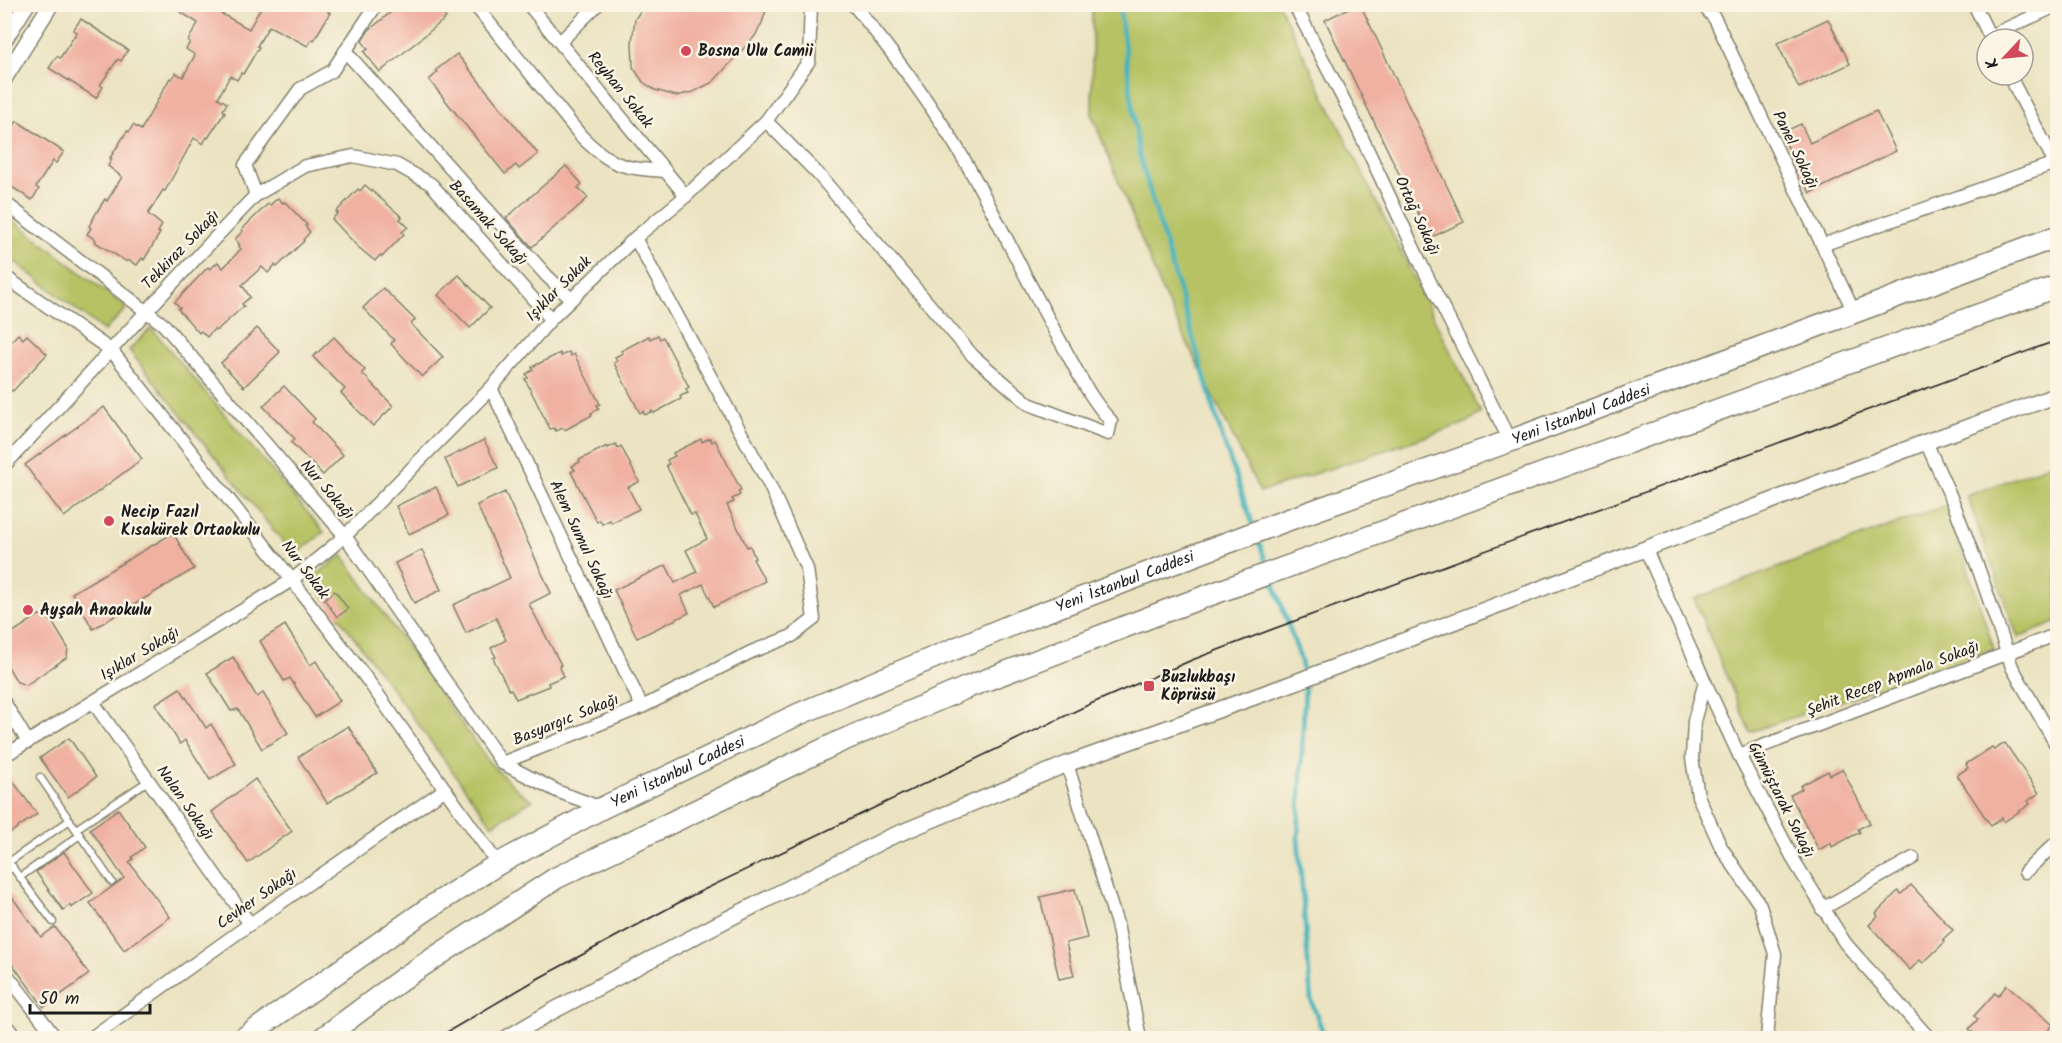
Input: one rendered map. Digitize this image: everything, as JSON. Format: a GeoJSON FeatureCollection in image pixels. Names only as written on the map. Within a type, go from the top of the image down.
{"type":"FeatureCollection","features":[{"type":"Feature","properties":{"kind":"highway","name":"Yeni İstanbul Caddesi"},"geometry":{"type":"LineString","coordinates":[[244,1038],[426,910],[498,864],[602,808],[800,714],[1021,621],[1282,522],[1510,441],[2058,236]]}},
{"type":"Feature","properties":{"kind":"highway"},"geometry":{"type":"LineString","coordinates":[[323,1038],[405,977],[556,878],[839,742],[1001,674],[1248,581],[2058,286]]}},
{"type":"Feature","properties":{"kind":"street"},"geometry":{"type":"LineString","coordinates":[[4,40],[27,4]]}},
{"type":"Feature","properties":{"kind":"street"},"geometry":{"type":"LineString","coordinates":[[4,79],[51,4]]}},
{"type":"Feature","properties":{"kind":"street"},"geometry":{"type":"LineString","coordinates":[[256,195],[245,165],[300,89],[332,71],[377,4]]}},
{"type":"Feature","properties":{"kind":"street"},"geometry":{"type":"LineString","coordinates":[[474,4],[581,136],[600,155],[628,168],[665,171]]}},
{"type":"Feature","properties":{"kind":"street","name":"Reyhan Sokak"},"geometry":{"type":"LineString","coordinates":[[528,4],[686,196]]}},
{"type":"Feature","properties":{"kind":"street"},"geometry":{"type":"LineString","coordinates":[[560,42],[598,4]]}},
{"type":"Feature","properties":{"kind":"street","name":"Işıklar Sokak"},"geometry":{"type":"LineString","coordinates":[[292,580],[345,536],[491,388],[550,319],[635,238],[686,196],[766,121],[809,61],[811,4]]}},
{"type":"Feature","properties":{"kind":"street"},"geometry":{"type":"LineString","coordinates":[[766,121],[818,174],[973,356],[1029,404],[1108,434],[1111,421],[1097,406],[1061,343],[980,188],[951,138],[890,49],[853,4]]}},
{"type":"Feature","properties":{"kind":"street","name":"Ortağ Sokağı"},"geometry":{"type":"LineString","coordinates":[[1294,4],[1349,110],[1422,266],[1510,441]]}},
{"type":"Feature","properties":{"kind":"street","name":"Panel Sokağı"},"geometry":{"type":"LineString","coordinates":[[1702,4],[1715,19],[1854,312]]}},
{"type":"Feature","properties":{"kind":"street"},"geometry":{"type":"LineString","coordinates":[[1974,4],[1985,27]]}},
{"type":"Feature","properties":{"kind":"street"},"geometry":{"type":"LineString","coordinates":[[2013,27],[2058,5]]}},
{"type":"Feature","properties":{"kind":"street"},"geometry":{"type":"LineString","coordinates":[[345,51],[539,268],[571,299]]}},
{"type":"Feature","properties":{"kind":"street"},"geometry":{"type":"LineString","coordinates":[[1822,245],[2056,162],[2016,87]]}},
{"type":"Feature","properties":{"kind":"street","name":"Basamak Sokağı"},"geometry":{"type":"LineString","coordinates":[[256,195],[305,166],[353,156],[397,165],[431,184],[550,319]]}},
{"type":"Feature","properties":{"kind":"street","name":"Tekkiraz Sokağı"},"geometry":{"type":"LineString","coordinates":[[4,466],[256,195]]}},
{"type":"Feature","properties":{"kind":"street","name":"Nur Sokağı"},"geometry":{"type":"LineString","coordinates":[[4,202],[147,310],[164,326],[345,536],[502,763],[559,792],[602,808]]}},
{"type":"Feature","properties":{"kind":"street","name":"Basyargıc Sokağı"},"geometry":{"type":"LineString","coordinates":[[502,763],[642,707],[752,652],[792,636],[814,619],[807,569],[770,486],[635,238]]}},
{"type":"Feature","properties":{"kind":"street","name":"Nur Sokak"},"geometry":{"type":"LineString","coordinates":[[4,276],[112,351],[369,682],[498,864]]}},
{"type":"Feature","properties":{"kind":"street","name":"Alem Sumul Sokağı"},"geometry":{"type":"LineString","coordinates":[[491,388],[642,707]]}},
{"type":"Feature","properties":{"kind":"street"},"geometry":{"type":"LineString","coordinates":[[507,1038],[551,1012],[684,942],[888,838],[1067,764],[1285,686],[1926,442],[2058,395]]}},
{"type":"Feature","properties":{"kind":"street"},"geometry":{"type":"LineString","coordinates":[[1926,442],[1972,553],[2012,667],[2058,748]]}},
{"type":"Feature","properties":{"kind":"street","name":"Gümüştarak Sokağı"},"geometry":{"type":"LineString","coordinates":[[1646,550],[1739,755],[1822,909],[1845,943],[1929,1038]]}},
{"type":"Feature","properties":{"kind":"street","name":"Işıklar Sokağı"},"geometry":{"type":"LineString","coordinates":[[4,756],[292,580]]}},
{"type":"Feature","properties":{"kind":"street","name":"Şehit Recep Apmala Sokağı"},"geometry":{"type":"LineString","coordinates":[[1739,755],[2058,634]]}},
{"type":"Feature","properties":{"kind":"street"},"geometry":{"type":"LineString","coordinates":[[1705,682],[1694,721],[1692,758],[1698,796],[1721,847],[1760,905],[1775,954],[1767,1038]]}},
{"type":"Feature","properties":{"kind":"street"},"geometry":{"type":"LineString","coordinates":[[4,702],[28,742]]}},
{"type":"Feature","properties":{"kind":"street","name":"Nalan Sokağı"},"geometry":{"type":"LineString","coordinates":[[93,702],[250,924]]}},
{"type":"Feature","properties":{"kind":"street"},"geometry":{"type":"LineString","coordinates":[[1067,764],[1117,924],[1140,1038]]}},
{"type":"Feature","properties":{"kind":"street","name":"Cevher Sokağı"},"geometry":{"type":"LineString","coordinates":[[91,1038],[250,924],[444,790]]}},
{"type":"Feature","properties":{"kind":"street"},"geometry":{"type":"LineString","coordinates":[[2025,872],[2058,842]]}},
{"type":"Feature","properties":{"kind":"street"},"geometry":{"type":"LineString","coordinates":[[1822,909],[1913,858]]}},
{"type":"Feature","properties":{"kind":"street"},"geometry":{"type":"LineString","coordinates":[[4,971],[56,1038]]}},
{"type":"Feature","properties":{"kind":"street"},"geometry":{"type":"LineString","coordinates":[[4,1023],[16,1038]]}},
{"type":"Feature","properties":{"kind":"lane"},"geometry":{"type":"LineString","coordinates":[[40,777],[112,882]]}},
{"type":"Feature","properties":{"kind":"lane"},"geometry":{"type":"LineString","coordinates":[[20,877],[149,780]]}},
{"type":"Feature","properties":{"kind":"lane"},"geometry":{"type":"LineString","coordinates":[[4,873],[9,862],[70,820]]}},
{"type":"Feature","properties":{"kind":"lane"},"geometry":{"type":"LineString","coordinates":[[9,862],[53,922]]}},
{"type":"Feature","properties":{"kind":"green space"},"geometry":{"type":"Polygon","coordinates":[[[1092,5],[1279,5],[1481,413],[1466,423],[1260,492],[1162,291],[1092,115],[1092,5]]]}},
{"type":"Feature","properties":{"kind":"green space"},"geometry":{"type":"Polygon","coordinates":[[[5,214],[127,308],[104,331],[5,254],[5,214]]]}},
{"type":"Feature","properties":{"kind":"green space"},"geometry":{"type":"Polygon","coordinates":[[[151,328],[324,532],[294,556],[129,350],[151,328]]]}},
{"type":"Feature","properties":{"kind":"green space"},"geometry":{"type":"Polygon","coordinates":[[[2057,462],[2057,622],[2018,638],[1967,496],[2057,462]]]}},
{"type":"Feature","properties":{"kind":"green space"},"geometry":{"type":"Polygon","coordinates":[[[1947,505],[1994,649],[1750,732],[1694,599],[1947,505]]]}},
{"type":"Feature","properties":{"kind":"green space"},"geometry":{"type":"Polygon","coordinates":[[[342,555],[489,762],[520,792],[533,800],[492,825],[311,579],[342,555]]]}},
{"type":"Feature","properties":{"kind":"building"},"geometry":{"type":"Polygon","coordinates":[[[168,4],[204,4],[249,29],[263,4],[333,4],[314,40],[312,39],[308,46],[269,26],[243,74],[241,73],[237,80],[230,76],[218,98],[227,103],[223,110],[225,112],[203,144],[194,138],[165,191],[163,190],[148,214],[162,225],[158,232],[160,233],[144,260],[142,258],[137,265],[128,260],[127,262],[95,242],[96,240],[87,234],[98,210],[105,199],[107,201],[122,177],[108,166],[112,159],[110,158],[133,125],[141,130],[170,78],[172,79],[176,73],[183,77],[195,55],[186,49],[198,23],[168,4]]]}},
{"type":"Feature","properties":{"kind":"building"},"geometry":{"type":"Polygon","coordinates":[[[401,4],[435,4],[446,18],[380,72],[364,52],[368,49],[362,41],[369,30],[401,4]]]}},
{"type":"Feature","properties":{"kind":"building","name":"Bosna Ulu Camii"},"geometry":{"type":"Polygon","coordinates":[[[645,4],[768,4],[755,36],[713,82],[693,92],[676,96],[655,90],[643,82],[633,67],[632,42],[635,19],[645,4]]]}},
{"type":"Feature","properties":{"kind":"building"},"geometry":{"type":"Polygon","coordinates":[[[1360,4],[1464,222],[1430,238],[1325,20],[1360,4]]]}},
{"type":"Feature","properties":{"kind":"building"},"geometry":{"type":"Polygon","coordinates":[[[81,19],[128,50],[121,61],[118,59],[100,85],[103,87],[96,98],[49,68],[57,56],[60,58],[77,32],[73,30],[81,19]]]}},
{"type":"Feature","properties":{"kind":"building"},"geometry":{"type":"Polygon","coordinates":[[[1828,19],[1850,64],[1799,88],[1777,43],[1828,19]]]}},
{"type":"Feature","properties":{"kind":"building"},"geometry":{"type":"Polygon","coordinates":[[[457,54],[538,154],[519,169],[516,165],[505,174],[429,80],[438,72],[436,70],[457,54]]]}},
{"type":"Feature","properties":{"kind":"building"},"geometry":{"type":"Polygon","coordinates":[[[1876,111],[1896,151],[1810,193],[1781,133],[1801,124],[1810,143],[1876,111]]]}},
{"type":"Feature","properties":{"kind":"building"},"geometry":{"type":"Polygon","coordinates":[[[17,121],[64,152],[56,163],[53,161],[36,187],[39,189],[32,200],[4,182],[4,146],[12,134],[9,132],[17,121]]]}},
{"type":"Feature","properties":{"kind":"building"},"geometry":{"type":"Polygon","coordinates":[[[566,166],[582,184],[578,188],[588,198],[532,247],[506,218],[566,166]]]}},
{"type":"Feature","properties":{"kind":"building"},"geometry":{"type":"Polygon","coordinates":[[[365,185],[402,217],[400,219],[408,227],[382,257],[380,255],[375,261],[358,247],[332,219],[358,189],[360,191],[365,185]]]}},
{"type":"Feature","properties":{"kind":"building"},"geometry":{"type":"Polygon","coordinates":[[[278,198],[283,203],[285,202],[307,225],[305,226],[310,232],[304,241],[277,267],[275,265],[268,273],[262,267],[242,285],[250,297],[242,304],[244,306],[207,337],[201,331],[199,333],[178,309],[180,308],[175,302],[208,267],[210,269],[218,262],[223,268],[241,249],[235,239],[243,231],[241,230],[268,204],[270,205],[278,198]]]}},
{"type":"Feature","properties":{"kind":"building"},"geometry":{"type":"Polygon","coordinates":[[[459,275],[490,308],[470,328],[438,295],[459,275]]]}},
{"type":"Feature","properties":{"kind":"building"},"geometry":{"type":"Polygon","coordinates":[[[383,288],[415,320],[411,324],[443,357],[422,377],[391,344],[394,340],[363,308],[383,288]]]}},
{"type":"Feature","properties":{"kind":"building"},"geometry":{"type":"Polygon","coordinates":[[[257,328],[280,352],[244,387],[221,363],[257,328]]]}},
{"type":"Feature","properties":{"kind":"building"},"geometry":{"type":"Polygon","coordinates":[[[18,334],[23,339],[27,335],[47,354],[4,398],[4,349],[18,334]]]}},
{"type":"Feature","properties":{"kind":"building"},"geometry":{"type":"Polygon","coordinates":[[[658,335],[660,339],[663,337],[689,387],[686,389],[688,393],[680,396],[681,399],[654,413],[652,411],[645,415],[643,411],[640,413],[614,363],[617,361],[615,357],[623,353],[621,351],[649,336],[650,339],[658,335]]]}},
{"type":"Feature","properties":{"kind":"building"},"geometry":{"type":"Polygon","coordinates":[[[334,337],[365,370],[362,373],[393,406],[373,426],[341,393],[345,389],[313,357],[334,337]]]}},
{"type":"Feature","properties":{"kind":"building"},"geometry":{"type":"Polygon","coordinates":[[[569,352],[571,356],[574,354],[600,404],[597,405],[599,409],[591,413],[592,415],[565,430],[563,428],[556,431],[554,428],[550,429],[525,379],[528,378],[526,374],[533,370],[532,367],[560,353],[561,356],[569,352]]]}},
{"type":"Feature","properties":{"kind":"building"},"geometry":{"type":"Polygon","coordinates":[[[284,386],[315,419],[312,422],[343,455],[323,475],[291,442],[295,439],[263,406],[284,386]]]}},
{"type":"Feature","properties":{"kind":"building"},"geometry":{"type":"Polygon","coordinates":[[[104,407],[142,459],[64,517],[25,465],[104,407]]]}},
{"type":"Feature","properties":{"kind":"building"},"geometry":{"type":"Polygon","coordinates":[[[710,438],[712,442],[715,440],[741,490],[738,491],[740,495],[732,499],[734,502],[727,505],[747,547],[750,546],[755,558],[753,559],[765,581],[714,607],[703,584],[681,595],[689,613],[637,638],[614,590],[666,565],[675,583],[697,572],[686,550],[707,539],[695,514],[691,515],[666,465],[669,464],[667,460],[675,456],[673,453],[701,439],[702,442],[710,438]]]}},
{"type":"Feature","properties":{"kind":"building"},"geometry":{"type":"Polygon","coordinates":[[[484,440],[498,468],[458,487],[445,459],[484,440]]]}},
{"type":"Feature","properties":{"kind":"building"},"geometry":{"type":"Polygon","coordinates":[[[616,444],[618,448],[621,446],[639,482],[628,487],[639,509],[611,523],[610,520],[602,524],[600,520],[597,522],[571,472],[575,470],[572,466],[607,446],[608,448],[616,444]]]}},
{"type":"Feature","properties":{"kind":"building"},"geometry":{"type":"Polygon","coordinates":[[[436,487],[449,515],[409,534],[396,506],[436,487]]]}},
{"type":"Feature","properties":{"kind":"building"},"geometry":{"type":"Polygon","coordinates":[[[505,492],[551,593],[529,604],[561,665],[559,666],[564,676],[548,683],[549,686],[516,699],[493,658],[496,657],[491,648],[506,640],[496,618],[466,633],[453,605],[510,578],[477,505],[505,492]]]}},
{"type":"Feature","properties":{"kind":"building"},"geometry":{"type":"Polygon","coordinates":[[[173,533],[194,569],[93,629],[72,593],[173,533]]]}},
{"type":"Feature","properties":{"kind":"building"},"geometry":{"type":"Polygon","coordinates":[[[422,550],[441,590],[414,603],[395,563],[422,550]]]}},
{"type":"Feature","properties":{"kind":"building"},"geometry":{"type":"Polygon","coordinates":[[[335,591],[348,609],[337,617],[324,599],[335,591]]]}},
{"type":"Feature","properties":{"kind":"building"},"geometry":{"type":"Polygon","coordinates":[[[39,615],[48,618],[54,625],[68,648],[67,657],[26,685],[17,682],[4,660],[4,638],[39,615]]]}},
{"type":"Feature","properties":{"kind":"building"},"geometry":{"type":"Polygon","coordinates":[[[285,625],[310,665],[316,661],[340,701],[315,717],[290,678],[284,681],[260,641],[285,625]]]}},
{"type":"Feature","properties":{"kind":"building"},"geometry":{"type":"Polygon","coordinates":[[[233,657],[257,697],[263,693],[288,733],[262,749],[238,709],[231,711],[207,673],[233,657]]]}},
{"type":"Feature","properties":{"kind":"building"},"geometry":{"type":"Polygon","coordinates":[[[180,688],[206,728],[211,724],[236,764],[210,780],[185,740],[180,744],[155,704],[180,688]]]}},
{"type":"Feature","properties":{"kind":"building"},"geometry":{"type":"Polygon","coordinates":[[[348,726],[377,773],[327,803],[298,757],[348,726]]]}},
{"type":"Feature","properties":{"kind":"building"},"geometry":{"type":"Polygon","coordinates":[[[69,738],[96,777],[68,797],[40,758],[69,738]]]}},
{"type":"Feature","properties":{"kind":"building"},"geometry":{"type":"Polygon","coordinates":[[[2005,743],[2039,793],[2028,801],[2030,804],[2004,822],[2002,818],[1991,826],[1957,775],[1968,768],[1966,764],[1992,747],[1994,750],[2005,743]]]}},
{"type":"Feature","properties":{"kind":"building"},"geometry":{"type":"Polygon","coordinates":[[[4,769],[37,814],[4,837],[4,769]]]}},
{"type":"Feature","properties":{"kind":"building"},"geometry":{"type":"Polygon","coordinates":[[[1842,769],[1870,823],[1858,829],[1860,832],[1832,847],[1831,843],[1819,850],[1790,795],[1802,789],[1800,786],[1828,771],[1830,775],[1842,769]]]}},
{"type":"Feature","properties":{"kind":"building"},"geometry":{"type":"Polygon","coordinates":[[[255,779],[292,831],[248,863],[212,812],[255,779]]]}},
{"type":"Feature","properties":{"kind":"building"},"geometry":{"type":"Polygon","coordinates":[[[118,809],[145,847],[129,862],[170,917],[124,950],[90,903],[124,878],[90,829],[118,809]]]}},
{"type":"Feature","properties":{"kind":"building"},"geometry":{"type":"Polygon","coordinates":[[[64,852],[93,893],[71,908],[70,905],[63,910],[36,872],[64,852]]]}},
{"type":"Feature","properties":{"kind":"building"},"geometry":{"type":"Polygon","coordinates":[[[1911,885],[1953,930],[1943,939],[1945,942],[1923,963],[1920,960],[1910,970],[1869,925],[1878,916],[1876,913],[1898,891],[1901,894],[1911,885]]]}},
{"type":"Feature","properties":{"kind":"building"},"geometry":{"type":"Polygon","coordinates":[[[4,886],[41,937],[55,927],[89,974],[44,1007],[4,953],[4,886]]]}},
{"type":"Feature","properties":{"kind":"building"},"geometry":{"type":"Polygon","coordinates":[[[1075,889],[1087,938],[1066,943],[1074,976],[1059,979],[1040,897],[1075,889]]]}},
{"type":"Feature","properties":{"kind":"building"},"geometry":{"type":"Polygon","coordinates":[[[2007,985],[2053,1025],[2041,1038],[1979,1038],[1969,1029],[1978,1019],[1974,1016],[1995,993],[1998,996],[2007,985]]]}},
{"type":"Feature","properties":{"kind":"waterway"},"geometry":{"type":"LineString","coordinates":[[1119,4],[1139,154],[1223,440],[1253,525]]}},
{"type":"Feature","properties":{"kind":"waterway"},"geometry":{"type":"LineString","coordinates":[[1257,536],[1268,568]]}},
{"type":"Feature","properties":{"kind":"waterway"},"geometry":{"type":"LineString","coordinates":[[1272,578],[1301,661],[1305,686],[1298,838],[1311,1000],[1325,1038]]}},
{"type":"Feature","properties":{"kind":"tram line"},"geometry":{"type":"LineString","coordinates":[[437,1038],[539,978],[693,895],[1088,705],[1192,660],[2058,340]]}},
{"type":"Feature","properties":{"kind":"place","name":"Bosna Ulu Camii"},"geometry":{"type":"Point","coordinates":[686,51]}},
{"type":"Feature","properties":{"kind":"place","name":"Necip Fazıl Kısakürek Ortaokulu"},"geometry":{"type":"Point","coordinates":[109,521]}},
{"type":"Feature","properties":{"kind":"place","name":"Ayşah Anaokulu"},"geometry":{"type":"Point","coordinates":[28,610]}},
{"type":"Feature","properties":{"kind":"place","name":"Buzlukbaşı Köprüsü"},"geometry":{"type":"Point","coordinates":[1149,686]}}]}
